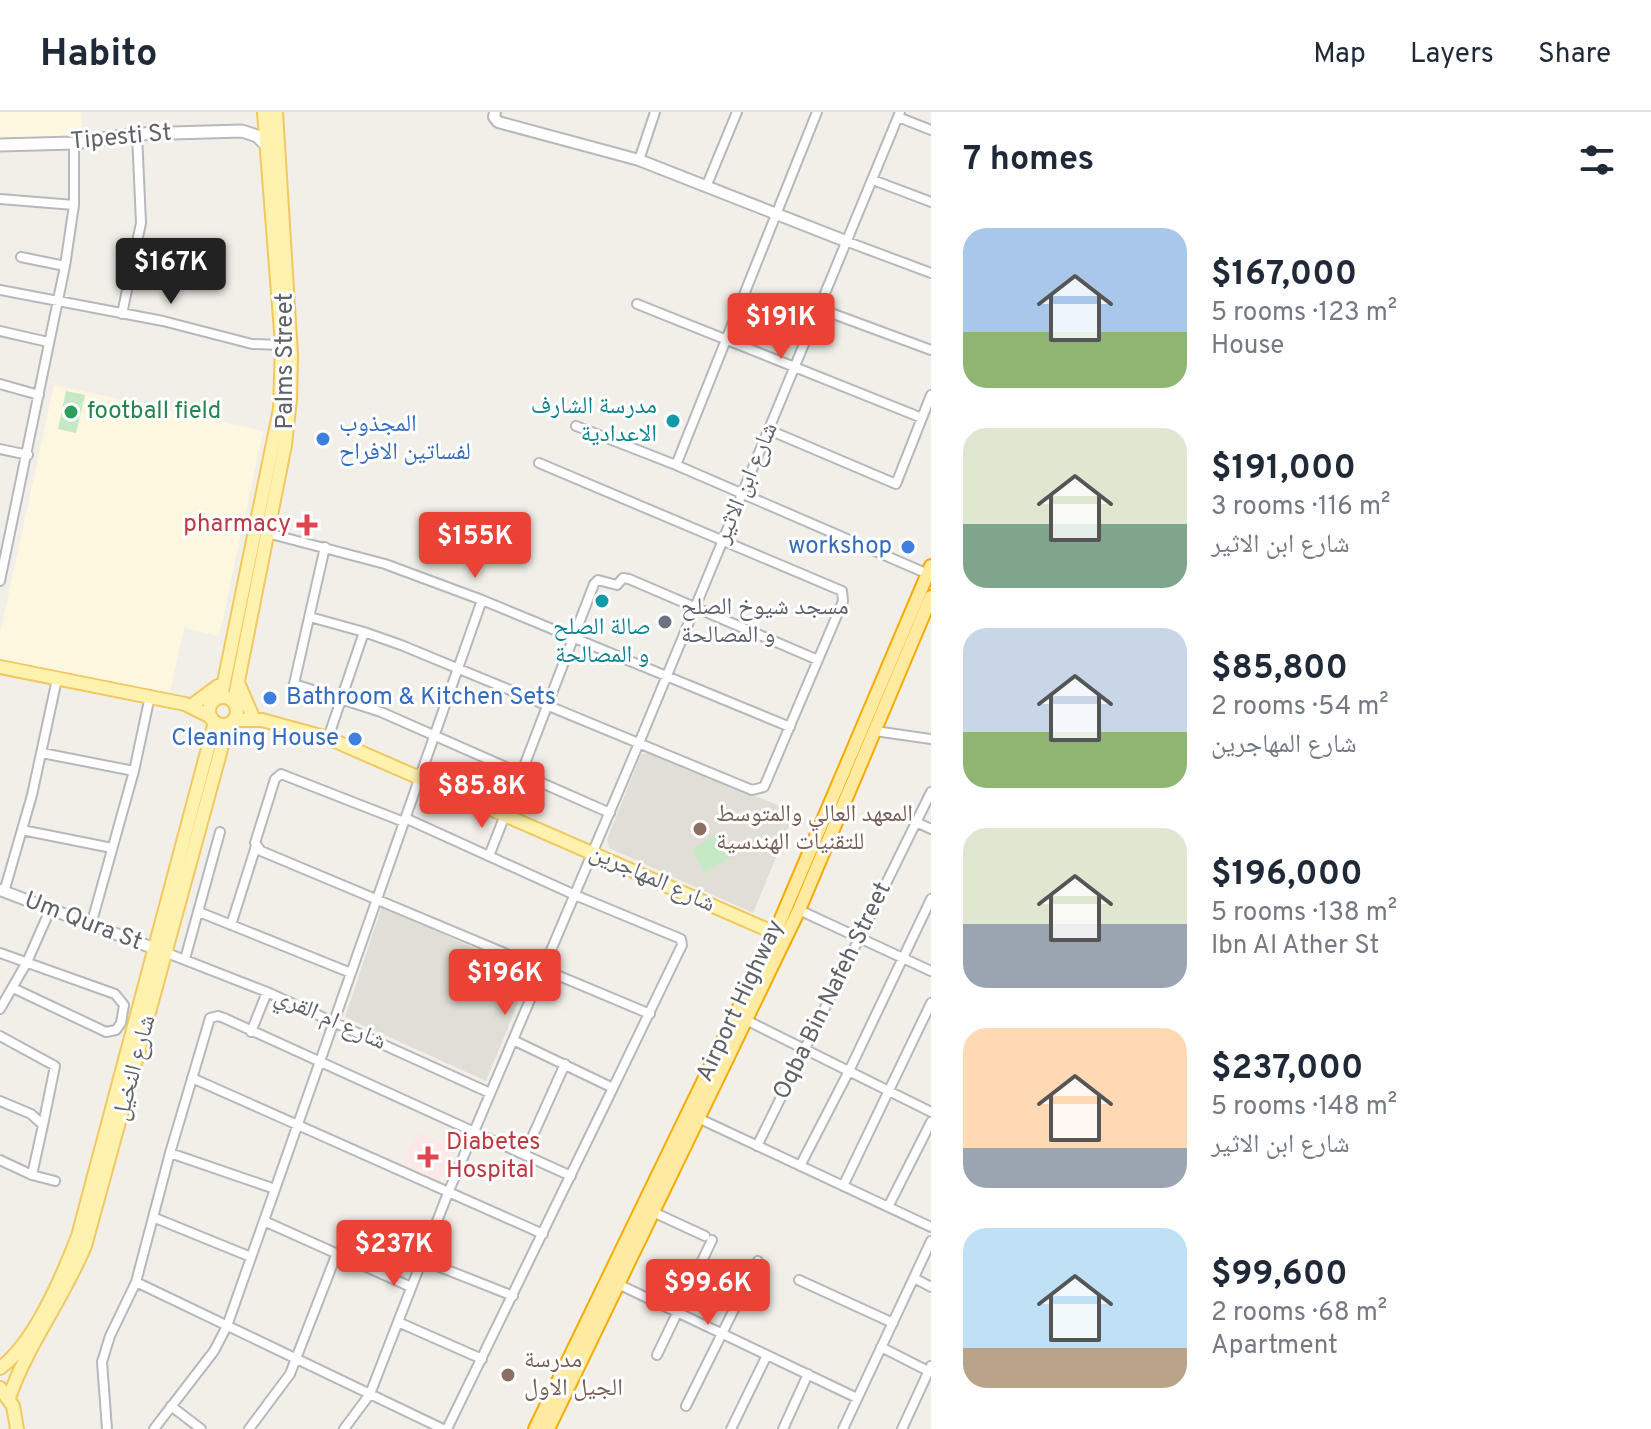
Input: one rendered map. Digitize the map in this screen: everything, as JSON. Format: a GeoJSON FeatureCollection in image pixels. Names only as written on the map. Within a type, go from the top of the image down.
{"type":"FeatureCollection","features":[{"type":"Feature","properties":{"kind":"highway","name":"Airport Highway"},"geometry":{"type":"LineString","coordinates":[[535,1429],[775,933],[929,570]]}},
{"type":"Feature","properties":{"kind":"highway","name":"Airport Highway"},"geometry":{"type":"LineString","coordinates":[[548,1429],[799,910],[931,597]]}},
{"type":"Feature","properties":{"kind":"main road"},"geometry":{"type":"LineString","coordinates":[[242,131],[256,125],[268,113]]}},
{"type":"Feature","properties":{"kind":"main road","name":"Palms Street"},"geometry":{"type":"LineString","coordinates":[[268,113],[267,146],[276,187]]}},
{"type":"Feature","properties":{"kind":"main road","name":"Palms Street"},"geometry":{"type":"LineString","coordinates":[[268,113],[290,352],[291,446],[232,676],[210,708],[226,715],[232,676],[277,432],[290,352]]}},
{"type":"Feature","properties":{"kind":"main road"},"geometry":{"type":"LineString","coordinates":[[242,131],[257,136],[267,146]]}},
{"type":"Feature","properties":{"kind":"main road","name":"Tipesti St"},"geometry":{"type":"LineString","coordinates":[[0,145],[74,143],[137,134],[242,131]]}},
{"type":"Feature","properties":{"kind":"main road","name":"شارع المهاجرين"},"geometry":{"type":"LineString","coordinates":[[0,667],[150,696],[226,715],[255,718],[328,738],[775,933]]}},
{"type":"Feature","properties":{"kind":"main road"},"geometry":{"type":"LineString","coordinates":[[208,746],[205,730],[191,705],[232,676],[255,718],[223,743]]}},
{"type":"Feature","properties":{"kind":"main road"},"geometry":{"type":"LineString","coordinates":[[217,699],[226,715]]}},
{"type":"Feature","properties":{"kind":"main road","name":"شارع المهاجرين"},"geometry":{"type":"LineString","coordinates":[[191,705],[217,699]]}},
{"type":"Feature","properties":{"kind":"main road","name":"شارع النخيل"},"geometry":{"type":"LineString","coordinates":[[0,1368],[20,1349],[43,1311],[73,1249],[223,743],[226,715]]}},
{"type":"Feature","properties":{"kind":"main road","name":"شارع النخيل"},"geometry":{"type":"LineString","coordinates":[[4,1393],[59,1302],[85,1246],[161,951],[208,746],[226,715]]}},
{"type":"Feature","properties":{"kind":"main road"},"geometry":{"type":"LineString","coordinates":[[4,1393],[16,1414],[17,1429]]}},
{"type":"Feature","properties":{"kind":"street"},"geometry":{"type":"LineString","coordinates":[[495,112],[498,122],[639,160],[931,273]]}},
{"type":"Feature","properties":{"kind":"street"},"geometry":{"type":"LineString","coordinates":[[639,160],[655,112]]}},
{"type":"Feature","properties":{"kind":"street"},"geometry":{"type":"LineString","coordinates":[[706,187],[737,112]]}},
{"type":"Feature","properties":{"kind":"street"},"geometry":{"type":"LineString","coordinates":[[676,465],[817,112]]}},
{"type":"Feature","properties":{"kind":"street"},"geometry":{"type":"LineString","coordinates":[[899,114],[931,130]]}},
{"type":"Feature","properties":{"kind":"street","name":"شارع ابن الاثير"},"geometry":{"type":"LineString","coordinates":[[448,1193],[610,813],[899,114]]}},
{"type":"Feature","properties":{"kind":"street"},"geometry":{"type":"LineString","coordinates":[[122,314],[141,223],[137,134]]}},
{"type":"Feature","properties":{"kind":"street"},"geometry":{"type":"LineString","coordinates":[[0,581],[4,545],[28,455],[65,266],[74,205],[74,143]]}},
{"type":"Feature","properties":{"kind":"street"},"geometry":{"type":"LineString","coordinates":[[873,180],[931,202]]}},
{"type":"Feature","properties":{"kind":"street"},"geometry":{"type":"LineString","coordinates":[[0,199],[74,205]]}},
{"type":"Feature","properties":{"kind":"street"},"geometry":{"type":"LineString","coordinates":[[21,257],[65,266]]}},
{"type":"Feature","properties":{"kind":"street"},"geometry":{"type":"LineString","coordinates":[[0,290],[196,329],[290,352]]}},
{"type":"Feature","properties":{"kind":"street"},"geometry":{"type":"LineString","coordinates":[[637,304],[922,418]]}},
{"type":"Feature","properties":{"kind":"street"},"geometry":{"type":"LineString","coordinates":[[820,309],[931,350]]}},
{"type":"Feature","properties":{"kind":"street"},"geometry":{"type":"LineString","coordinates":[[0,331],[48,342]]}},
{"type":"Feature","properties":{"kind":"street"},"geometry":{"type":"LineString","coordinates":[[0,384],[39,395]]}},
{"type":"Feature","properties":{"kind":"street"},"geometry":{"type":"LineString","coordinates":[[769,430],[896,484],[931,395]]}},
{"type":"Feature","properties":{"kind":"street"},"geometry":{"type":"LineString","coordinates":[[576,426],[929,570]]}},
{"type":"Feature","properties":{"kind":"street"},"geometry":{"type":"LineString","coordinates":[[0,449],[28,455]]}},
{"type":"Feature","properties":{"kind":"street"},"geometry":{"type":"LineString","coordinates":[[310,617],[401,645],[758,790],[766,785],[843,601],[842,591],[539,463]]}},
{"type":"Feature","properties":{"kind":"street"},"geometry":{"type":"LineString","coordinates":[[267,533],[385,564],[572,636],[790,727]]}},
{"type":"Feature","properties":{"kind":"street"},"geometry":{"type":"LineString","coordinates":[[325,547],[294,684],[342,698],[610,813]]}},
{"type":"Feature","properties":{"kind":"street"},"geometry":{"type":"LineString","coordinates":[[521,774],[572,636],[598,580],[617,585],[626,578],[818,660]]}},
{"type":"Feature","properties":{"kind":"street"},"geometry":{"type":"LineString","coordinates":[[154,1429],[214,1351],[227,1326],[482,600]]}},
{"type":"Feature","properties":{"kind":"street"},"geometry":{"type":"LineString","coordinates":[[328,738],[364,632]]}},
{"type":"Feature","properties":{"kind":"street"},"geometry":{"type":"LineString","coordinates":[[2,891],[42,753],[57,679]]}},
{"type":"Feature","properties":{"kind":"street"},"geometry":{"type":"LineString","coordinates":[[91,925],[134,771],[150,696]]}},
{"type":"Feature","properties":{"kind":"street"},"geometry":{"type":"LineString","coordinates":[[875,731],[931,739]]}},
{"type":"Feature","properties":{"kind":"street"},"geometry":{"type":"LineString","coordinates":[[42,753],[134,771]]}},
{"type":"Feature","properties":{"kind":"street"},"geometry":{"type":"LineString","coordinates":[[136,1282],[445,1429],[513,1296],[682,945],[681,939],[489,856],[281,774],[274,782],[231,925]]}},
{"type":"Feature","properties":{"kind":"street","name":"Oqba Bin Nafeh Street"},"geometry":{"type":"LineString","coordinates":[[757,1146],[931,792]]}},
{"type":"Feature","properties":{"kind":"street"},"geometry":{"type":"LineString","coordinates":[[489,856],[505,815]]}},
{"type":"Feature","properties":{"kind":"street"},"geometry":{"type":"LineString","coordinates":[[916,822],[931,829]]}},
{"type":"Feature","properties":{"kind":"street"},"geometry":{"type":"LineString","coordinates":[[22,830],[112,848]]}},
{"type":"Feature","properties":{"kind":"street"},"geometry":{"type":"LineString","coordinates":[[185,959],[220,832]]}},
{"type":"Feature","properties":{"kind":"street"},"geometry":{"type":"LineString","coordinates":[[256,846],[261,851],[650,1014]]}},
{"type":"Feature","properties":{"kind":"street","name":"Um Qura St"},"geometry":{"type":"LineString","coordinates":[[2,891],[161,951]]}},
{"type":"Feature","properties":{"kind":"street"},"geometry":{"type":"LineString","coordinates":[[800,1166],[931,899]]}},
{"type":"Feature","properties":{"kind":"street"},"geometry":{"type":"LineString","coordinates":[[0,1009],[27,962],[50,910]]}},
{"type":"Feature","properties":{"kind":"street"},"geometry":{"type":"LineString","coordinates":[[799,910],[931,971]]}},
{"type":"Feature","properties":{"kind":"street"},"geometry":{"type":"LineString","coordinates":[[199,912],[351,973]]}},
{"type":"Feature","properties":{"kind":"street","name":"شارع ام القري"},"geometry":{"type":"LineString","coordinates":[[161,951],[267,992],[490,1093]]}},
{"type":"Feature","properties":{"kind":"street"},"geometry":{"type":"LineString","coordinates":[[0,953],[118,996],[124,1009],[120,1026],[113,1032],[103,1031],[13,988]]}},
{"type":"Feature","properties":{"kind":"street"},"geometry":{"type":"LineString","coordinates":[[251,1032],[267,992]]}},
{"type":"Feature","properties":{"kind":"street"},"geometry":{"type":"LineString","coordinates":[[843,1186],[931,1003]]}},
{"type":"Feature","properties":{"kind":"street"},"geometry":{"type":"LineString","coordinates":[[107,1429],[102,1362],[110,1336],[136,1282],[210,1018],[218,1016],[571,1176]]}},
{"type":"Feature","properties":{"kind":"street"},"geometry":{"type":"LineString","coordinates":[[746,1020],[931,1112]]}},
{"type":"Feature","properties":{"kind":"street"},"geometry":{"type":"LineString","coordinates":[[0,1036],[55,1066],[32,1175]]}},
{"type":"Feature","properties":{"kind":"street"},"geometry":{"type":"LineString","coordinates":[[513,1040],[613,1088]]}},
{"type":"Feature","properties":{"kind":"street"},"geometry":{"type":"LineString","coordinates":[[525,1153],[565,1064]]}},
{"type":"Feature","properties":{"kind":"street"},"geometry":{"type":"LineString","coordinates":[[192,1078],[543,1234]]}},
{"type":"Feature","properties":{"kind":"street"},"geometry":{"type":"LineString","coordinates":[[0,1101],[31,1114],[43,1125]]}},
{"type":"Feature","properties":{"kind":"street"},"geometry":{"type":"LineString","coordinates":[[698,1118],[931,1227]]}},
{"type":"Feature","properties":{"kind":"street"},"geometry":{"type":"LineString","coordinates":[[888,1207],[931,1122]]}},
{"type":"Feature","properties":{"kind":"street"},"geometry":{"type":"LineString","coordinates":[[170,1153],[275,1189]]}},
{"type":"Feature","properties":{"kind":"street"},"geometry":{"type":"LineString","coordinates":[[0,1160],[32,1175],[55,1181]]}},
{"type":"Feature","properties":{"kind":"street"},"geometry":{"type":"LineString","coordinates":[[344,1429],[370,1394],[448,1193]]}},
{"type":"Feature","properties":{"kind":"street"},"geometry":{"type":"LineString","coordinates":[[653,1212],[708,1238],[657,1355]]}},
{"type":"Feature","properties":{"kind":"street"},"geometry":{"type":"LineString","coordinates":[[155,1218],[251,1257]]}},
{"type":"Feature","properties":{"kind":"street"},"geometry":{"type":"LineString","coordinates":[[264,1221],[411,1287]]}},
{"type":"Feature","properties":{"kind":"street"},"geometry":{"type":"LineString","coordinates":[[843,1429],[931,1241]]}},
{"type":"Feature","properties":{"kind":"street"},"geometry":{"type":"LineString","coordinates":[[249,1429],[290,1374],[337,1253]]}},
{"type":"Feature","properties":{"kind":"street"},"geometry":{"type":"LineString","coordinates":[[422,1260],[513,1296]]}},
{"type":"Feature","properties":{"kind":"street"},"geometry":{"type":"LineString","coordinates":[[686,1406],[758,1261]]}},
{"type":"Feature","properties":{"kind":"street"},"geometry":{"type":"LineString","coordinates":[[914,1278],[931,1287]]}},
{"type":"Feature","properties":{"kind":"street"},"geometry":{"type":"LineString","coordinates":[[799,1280],[893,1323]]}},
{"type":"Feature","properties":{"kind":"street"},"geometry":{"type":"LineString","coordinates":[[618,1284],[857,1398]]}},
{"type":"Feature","properties":{"kind":"street"},"geometry":{"type":"LineString","coordinates":[[398,1322],[482,1359]]}},
{"type":"Feature","properties":{"kind":"street"},"geometry":{"type":"LineString","coordinates":[[881,1347],[930,1370],[902,1429]]}},
{"type":"Feature","properties":{"kind":"street"},"geometry":{"type":"LineString","coordinates":[[731,1429],[767,1355]]}},
{"type":"Feature","properties":{"kind":"street"},"geometry":{"type":"LineString","coordinates":[[783,1429],[808,1374]]}},
{"type":"Feature","properties":{"kind":"street"},"geometry":{"type":"LineString","coordinates":[[171,1406],[201,1429]]}},
{"type":"Feature","properties":{"kind":"shaded area"},"geometry":{"type":"Polygon","coordinates":[[[0,112],[81,112],[83,134],[0,140],[0,112]]]}},
{"type":"Feature","properties":{"kind":"shaded area"},"geometry":{"type":"Polygon","coordinates":[[[54,385],[263,431],[219,636],[184,628],[169,697],[0,661],[0,634],[54,385]]]}},
{"type":"Feature","properties":{"kind":"shaded area","name":"المعهد العالي والمتوسط للتقنيات الهندسية"},"geometry":{"type":"Polygon","coordinates":[[[647,752],[795,812],[753,913],[609,848],[607,839],[641,755],[647,752]]]}},
{"type":"Feature","properties":{"kind":"shaded area"},"geometry":{"type":"Polygon","coordinates":[[[382,906],[530,974],[486,1081],[345,1017],[382,906]]]}},
{"type":"Feature","properties":{"kind":"shaded area","name":"Diabetes Hospital"},"geometry":{"type":"Polygon","coordinates":[[[417,1132],[452,1147],[438,1181],[403,1166],[417,1132]]]}},
{"type":"Feature","properties":{"kind":"green space","name":"football field"},"geometry":{"type":"Polygon","coordinates":[[[66,391],[85,395],[76,433],[58,429],[66,391]]]}},
{"type":"Feature","properties":{"kind":"green space"},"geometry":{"type":"Polygon","coordinates":[[[716,834],[719,839],[715,843],[722,854],[728,850],[732,856],[705,873],[692,850],[716,834]]]}},
{"type":"Feature","properties":{"kind":"place","name":"football field"},"geometry":{"type":"Point","coordinates":[71,412]}},
{"type":"Feature","properties":{"kind":"place","name":"مدرسة الشارف الاعدادية"},"geometry":{"type":"Point","coordinates":[673,421]}},
{"type":"Feature","properties":{"kind":"place","name":"المجذوب لفساتين الافراح"},"geometry":{"type":"Point","coordinates":[323,439]}},
{"type":"Feature","properties":{"kind":"place","name":"pharmacy"},"geometry":{"type":"Point","coordinates":[307,525]}},
{"type":"Feature","properties":{"kind":"place","name":"workshop"},"geometry":{"type":"Point","coordinates":[908,547]}},
{"type":"Feature","properties":{"kind":"place","name":"صالة الصلح و المصالحة"},"geometry":{"type":"Point","coordinates":[602,601]}},
{"type":"Feature","properties":{"kind":"place","name":"مسجد شيوخ الصلح و المصالحة"},"geometry":{"type":"Point","coordinates":[665,622]}},
{"type":"Feature","properties":{"kind":"place","name":"Bathroom & Kitchen Sets"},"geometry":{"type":"Point","coordinates":[270,698]}},
{"type":"Feature","properties":{"kind":"place","name":"Cleaning House"},"geometry":{"type":"Point","coordinates":[355,739]}},
{"type":"Feature","properties":{"kind":"place","name":"المعهد العالي والمتوسط للتقنيات الهندسية"},"geometry":{"type":"Point","coordinates":[700,829]}},
{"type":"Feature","properties":{"kind":"place","name":"Diabetes Hospital"},"geometry":{"type":"Point","coordinates":[428,1157]}},
{"type":"Feature","properties":{"kind":"place","name":"مدرسة الجيل الاول"},"geometry":{"type":"Point","coordinates":[508,1375]}}]}
